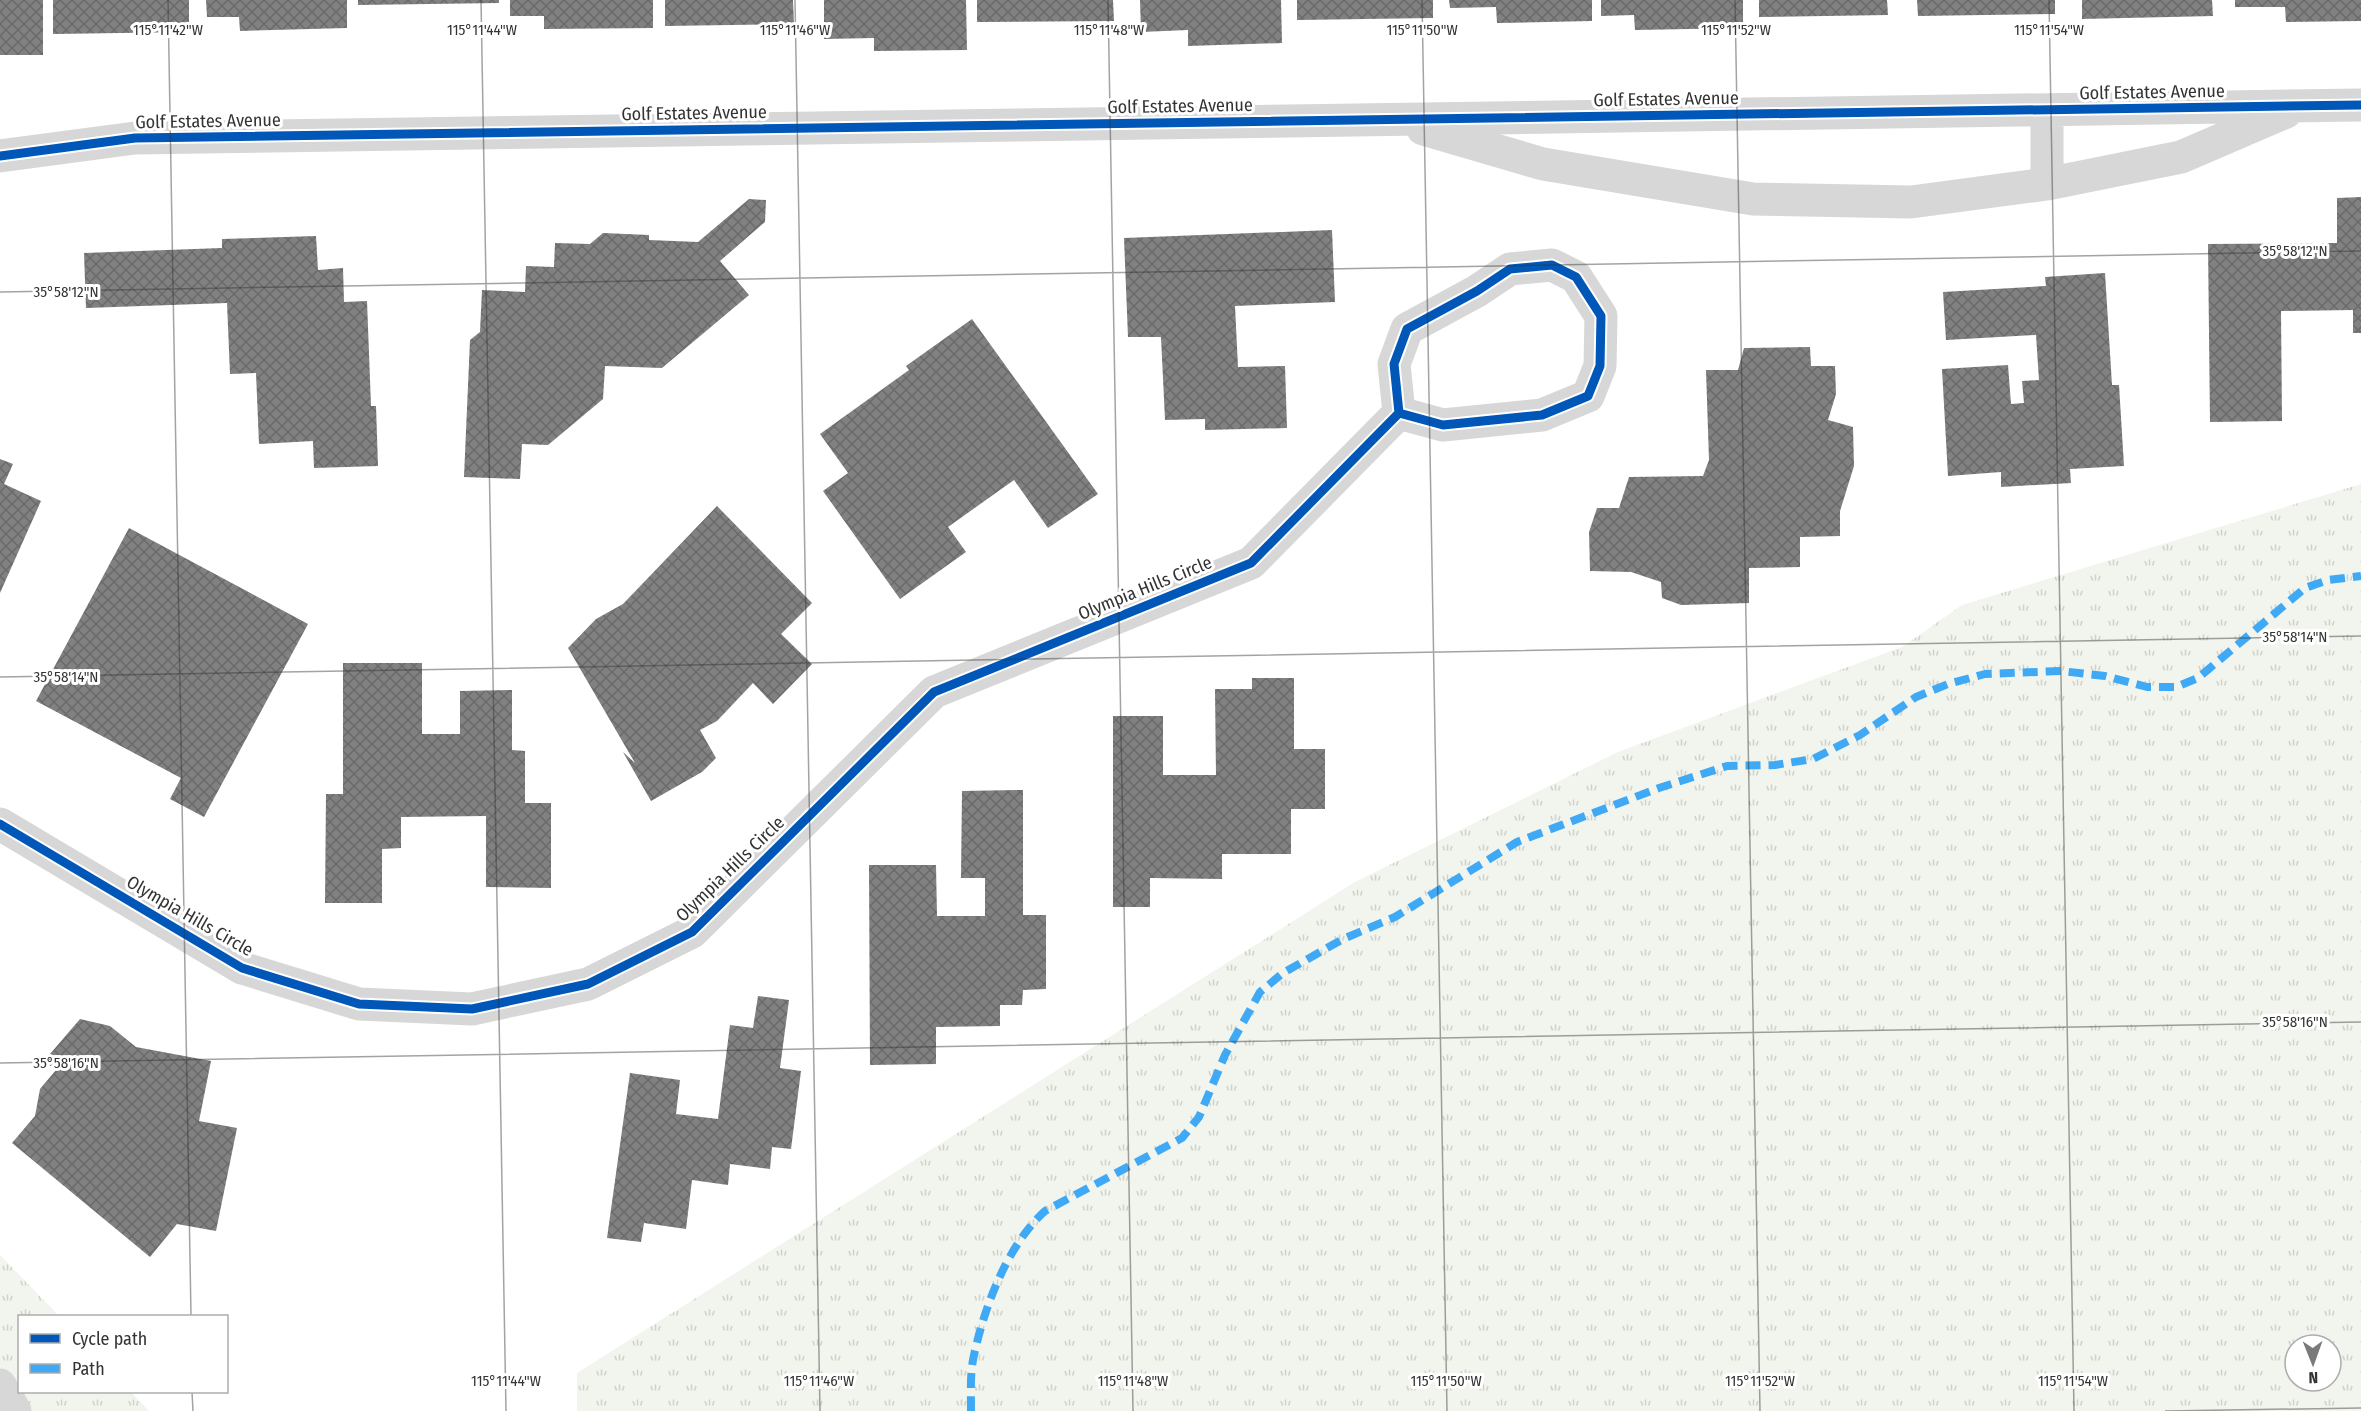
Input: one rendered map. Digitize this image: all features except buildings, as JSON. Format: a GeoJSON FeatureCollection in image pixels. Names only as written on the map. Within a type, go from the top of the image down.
{"type":"FeatureCollection","features":[{"type":"Feature","properties":{"kind":"street","name":"Golf Estates Avenue"},"geometry":{"type":"LineString","coordinates":[[0,156],[135,138],[2361,105]]}},
{"type":"Feature","properties":{"kind":"street"},"geometry":{"type":"LineString","coordinates":[[1392,120],[1543,164],[1753,199],[1911,202],[2047,184],[2181,157],[2301,106]]}},
{"type":"Feature","properties":{"kind":"street"},"geometry":{"type":"LineString","coordinates":[[2047,110],[2047,184]]}},
{"type":"Feature","properties":{"kind":"street"},"geometry":{"type":"LineString","coordinates":[[1552,266],[1576,277],[1601,316],[1600,366],[1588,396],[1542,415],[1443,425],[1399,412],[1394,364],[1407,329],[1477,291],[1510,269],[1552,266]]}},
{"type":"Feature","properties":{"kind":"street","name":"Olympia Hills Circle"},"geometry":{"type":"LineString","coordinates":[[0,824],[242,968],[359,1004],[472,1009],[588,984],[692,932],[934,692],[1251,563],[1399,412]]}},
{"type":"Feature","properties":{"kind":"street"},"geometry":{"type":"LineString","coordinates":[[0,1384],[15,1411]]}},
{"type":"Feature","properties":{"kind":"green space"},"geometry":{"type":"Polygon","coordinates":[[[2361,484],[2361,1411],[577,1411],[577,1373],[1355,882],[1618,752],[1902,647],[1962,605],[2361,484]]]}},
{"type":"Feature","properties":{"kind":"green space"},"geometry":{"type":"Polygon","coordinates":[[[0,1255],[58,1315],[18,1315],[18,1393],[132,1393],[149,1411],[0,1411],[0,1255]]]}},
{"type":"Feature","properties":{"kind":"marked path"},"geometry":{"type":"LineString","coordinates":[[971,1411],[972,1366],[983,1320],[998,1279],[1031,1225],[1045,1211],[1182,1138],[1199,1117],[1225,1055],[1260,992],[1283,973],[1343,939],[1395,917],[1517,842],[1659,788],[1727,766],[1775,765],[1813,759],[1860,735],[1916,697],[1948,684],[1985,674],[2061,671],[2105,676],[2147,687],[2176,687],[2198,678],[2305,588],[2328,580],[2361,576]]}},
{"type":"Feature","properties":{"kind":"cycle path"},"geometry":{"type":"LineString","coordinates":[[0,156],[135,138],[2361,105]]}},
{"type":"Feature","properties":{"kind":"cycle path"},"geometry":{"type":"LineString","coordinates":[[0,824],[242,968],[359,1004],[472,1009],[588,984],[692,932],[934,692],[1251,563],[1399,413],[1394,364],[1407,329],[1477,291],[1510,269],[1552,265],[1576,277],[1601,316],[1600,366],[1588,396],[1542,415],[1443,425],[1399,413]]}}]}
